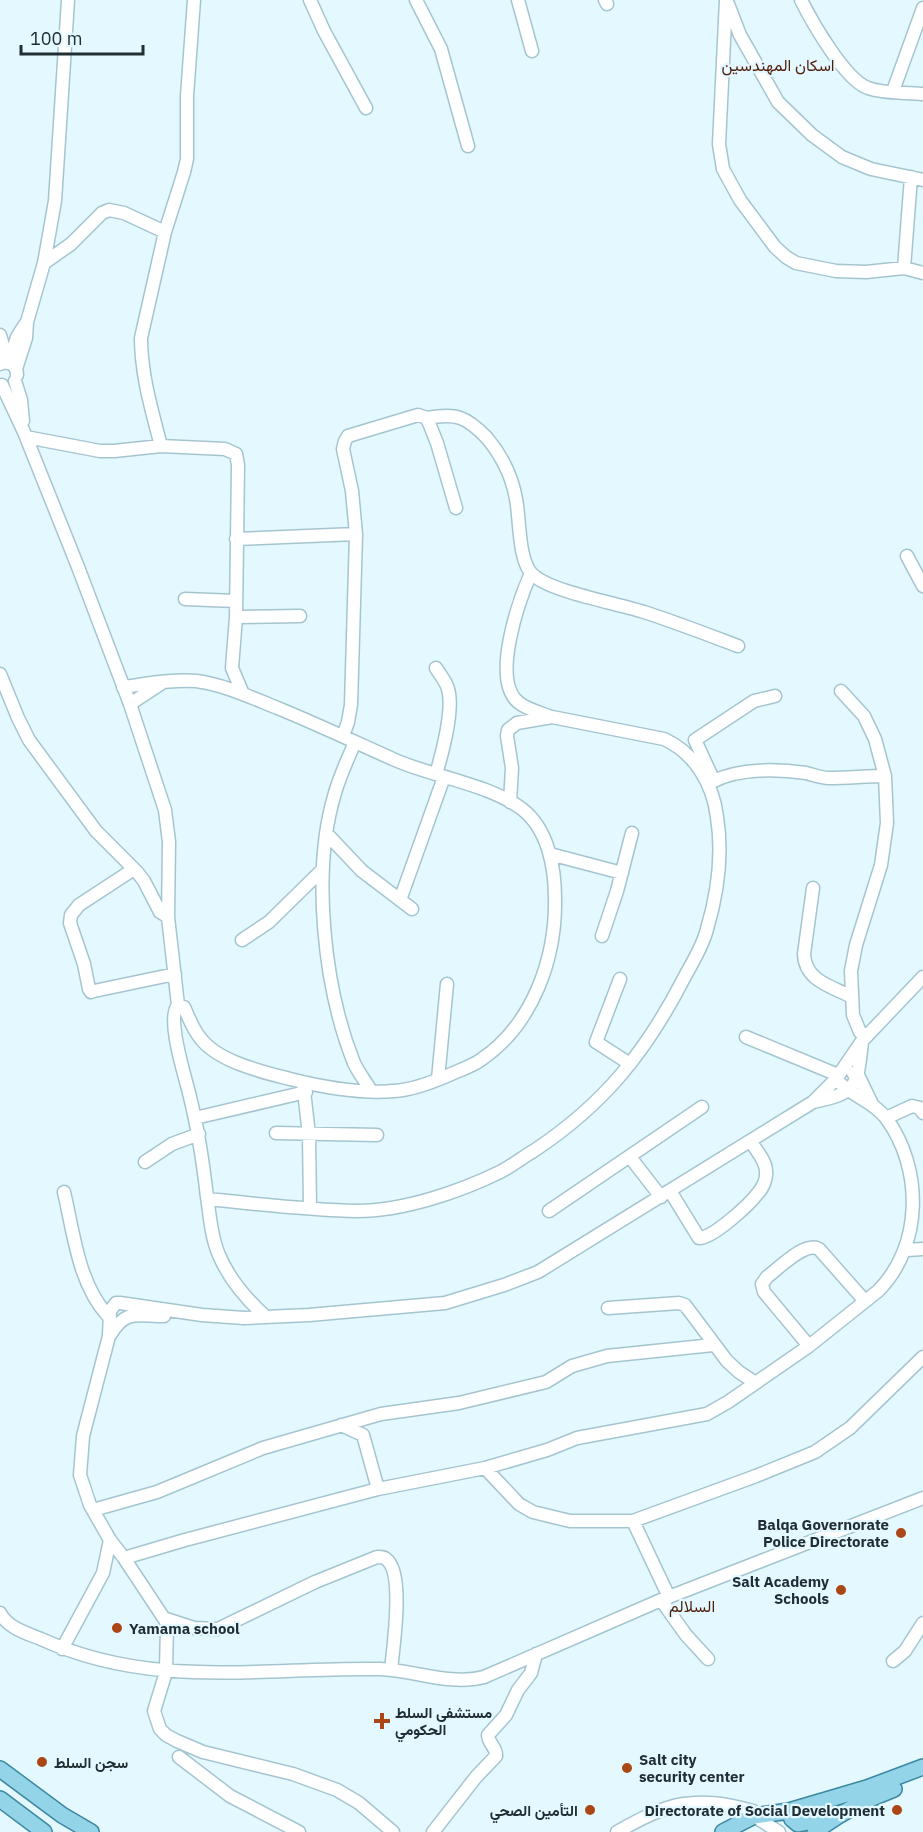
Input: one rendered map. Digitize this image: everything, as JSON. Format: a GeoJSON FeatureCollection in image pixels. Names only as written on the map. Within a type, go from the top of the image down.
{"type":"FeatureCollection","features":[{"type":"Feature","properties":{"kind":"main road"},"geometry":{"type":"LineString","coordinates":[[723,1832],[754,1816],[789,1811],[867,1788],[923,1767]]}},
{"type":"Feature","properties":{"kind":"main road"},"geometry":{"type":"LineString","coordinates":[[0,1769],[63,1815],[91,1832]]}},
{"type":"Feature","properties":{"kind":"main road"},"geometry":{"type":"LineString","coordinates":[[815,1832],[836,1816],[880,1794],[923,1779]]}},
{"type":"Feature","properties":{"kind":"main road"},"geometry":{"type":"LineString","coordinates":[[0,1799],[44,1832]]}},
{"type":"Feature","properties":{"kind":"main road"},"geometry":{"type":"LineString","coordinates":[[789,1811],[794,1822],[801,1825],[836,1816]]}},
{"type":"Feature","properties":{"kind":"street"},"geometry":{"type":"LineString","coordinates":[[1,384],[9,385],[10,368],[17,337],[27,322],[44,263],[55,201],[68,0]]}},
{"type":"Feature","properties":{"kind":"street"},"geometry":{"type":"LineString","coordinates":[[161,446],[148,396],[141,338],[165,232],[187,159],[187,96],[194,0]]}},
{"type":"Feature","properties":{"kind":"street"},"geometry":{"type":"LineString","coordinates":[[310,0],[324,31],[366,108]]}},
{"type":"Feature","properties":{"kind":"street"},"geometry":{"type":"LineString","coordinates":[[416,0],[441,49],[468,146]]}},
{"type":"Feature","properties":{"kind":"street"},"geometry":{"type":"LineString","coordinates":[[518,0],[532,51]]}},
{"type":"Feature","properties":{"kind":"street"},"geometry":{"type":"LineString","coordinates":[[726,0],[740,35],[778,102],[812,135],[842,157],[871,169],[917,178],[904,268]]}},
{"type":"Feature","properties":{"kind":"street"},"geometry":{"type":"LineString","coordinates":[[726,0],[719,144],[723,169],[740,200],[775,247],[795,263],[836,271],[866,272],[904,268],[923,273]]}},
{"type":"Feature","properties":{"kind":"street"},"geometry":{"type":"LineString","coordinates":[[801,0],[828,45],[858,82],[866,87],[923,94]]}},
{"type":"Feature","properties":{"kind":"street"},"geometry":{"type":"LineString","coordinates":[[893,91],[923,8]]}},
{"type":"Feature","properties":{"kind":"street"},"geometry":{"type":"LineString","coordinates":[[44,263],[70,244],[102,213],[109,210],[124,213],[165,232]]}},
{"type":"Feature","properties":{"kind":"street"},"geometry":{"type":"LineString","coordinates":[[0,335],[21,400],[25,434]]}},
{"type":"Feature","properties":{"kind":"street"},"geometry":{"type":"LineString","coordinates":[[1,384],[25,434],[78,567],[130,704],[165,810],[169,842],[168,917],[178,1005],[174,1010],[178,1052],[199,1134],[214,1241],[228,1275],[266,1317]]}},
{"type":"Feature","properties":{"kind":"street"},"geometry":{"type":"LineString","coordinates":[[343,735],[351,705],[356,534],[352,491],[343,449],[348,436],[418,415],[427,418],[448,415],[467,420],[496,449],[508,470],[516,499],[524,557],[531,573],[539,579],[569,592],[643,611],[738,646]]}},
{"type":"Feature","properties":{"kind":"street"},"geometry":{"type":"LineString","coordinates":[[427,418],[437,443],[456,508]]}},
{"type":"Feature","properties":{"kind":"street"},"geometry":{"type":"LineString","coordinates":[[25,434],[100,451],[114,452],[161,446],[225,449],[236,454],[238,465],[236,617],[232,668],[243,694]]}},
{"type":"Feature","properties":{"kind":"street"},"geometry":{"type":"LineString","coordinates":[[236,539],[356,534]]}},
{"type":"Feature","properties":{"kind":"street"},"geometry":{"type":"LineString","coordinates":[[907,556],[923,586]]}},
{"type":"Feature","properties":{"kind":"street"},"geometry":{"type":"LineString","coordinates":[[531,573],[520,599],[506,667],[507,681],[517,702],[552,717],[664,739],[686,752],[703,774],[715,798]]}},
{"type":"Feature","properties":{"kind":"street"},"geometry":{"type":"LineString","coordinates":[[185,599],[236,601]]}},
{"type":"Feature","properties":{"kind":"street"},"geometry":{"type":"LineString","coordinates":[[236,617],[300,616]]}},
{"type":"Feature","properties":{"kind":"street"},"geometry":{"type":"LineString","coordinates":[[218,685],[232,668]]}},
{"type":"Feature","properties":{"kind":"street"},"geometry":{"type":"LineString","coordinates":[[400,900],[440,775],[449,700],[448,688],[436,668]]}},
{"type":"Feature","properties":{"kind":"street"},"geometry":{"type":"LineString","coordinates":[[0,674],[29,740],[96,831],[134,869],[144,881],[160,912],[168,917]]}},
{"type":"Feature","properties":{"kind":"street"},"geometry":{"type":"LineString","coordinates":[[123,687],[166,681],[193,681],[218,685],[243,694],[343,735],[406,765],[493,794],[520,807],[533,819],[550,854],[555,888],[556,924],[543,975],[532,1001],[517,1027],[502,1043],[480,1061],[438,1079],[395,1091],[305,1087],[258,1071],[219,1054],[200,1038],[184,1007],[178,1005]]}},
{"type":"Feature","properties":{"kind":"street"},"geometry":{"type":"LineString","coordinates":[[130,704],[166,681]]}},
{"type":"Feature","properties":{"kind":"street"},"geometry":{"type":"LineString","coordinates":[[813,1102],[833,1098],[848,1091],[858,1075],[865,1039],[853,1015],[851,971],[856,945],[880,865],[887,823],[885,776],[875,739],[864,716],[841,691]]}},
{"type":"Feature","properties":{"kind":"street"},"geometry":{"type":"LineString","coordinates":[[208,1199],[358,1211],[416,1202],[502,1172],[586,1112],[609,1090],[652,1035],[674,998],[707,931],[721,861],[714,781],[695,740],[754,701],[775,696]]}},
{"type":"Feature","properties":{"kind":"street"},"geometry":{"type":"LineString","coordinates":[[510,802],[512,768],[508,730],[517,723],[552,717]]}},
{"type":"Feature","properties":{"kind":"street"},"geometry":{"type":"LineString","coordinates":[[355,742],[334,794],[326,833],[322,870],[325,948],[340,1016],[355,1065],[371,1091]]}},
{"type":"Feature","properties":{"kind":"street"},"geometry":{"type":"LineString","coordinates":[[714,781],[736,773],[761,772],[791,772],[828,778],[885,776]]}},
{"type":"Feature","properties":{"kind":"street"},"geometry":{"type":"LineString","coordinates":[[326,833],[362,871],[412,909]]}},
{"type":"Feature","properties":{"kind":"street"},"geometry":{"type":"LineString","coordinates":[[602,936],[632,833]]}},
{"type":"Feature","properties":{"kind":"street"},"geometry":{"type":"LineString","coordinates":[[550,854],[622,873]]}},
{"type":"Feature","properties":{"kind":"street"},"geometry":{"type":"LineString","coordinates":[[134,869],[79,904],[71,915],[70,923],[84,964],[89,989],[94,991],[175,974]]}},
{"type":"Feature","properties":{"kind":"street"},"geometry":{"type":"LineString","coordinates":[[242,940],[269,922],[322,870]]}},
{"type":"Feature","properties":{"kind":"street"},"geometry":{"type":"LineString","coordinates":[[813,888],[804,965],[812,976],[852,997]]}},
{"type":"Feature","properties":{"kind":"street"},"geometry":{"type":"LineString","coordinates":[[393,1832],[359,1803],[331,1787],[293,1774],[203,1752],[166,1735],[160,1728],[154,1711],[166,1672],[168,1628],[166,1619],[110,1540],[93,1510],[81,1475],[81,1444],[109,1336],[108,1316],[113,1306],[120,1303],[202,1315],[244,1318],[309,1316],[445,1303],[547,1268],[813,1102],[839,1075],[865,1039],[923,977]]}},
{"type":"Feature","properties":{"kind":"street"},"geometry":{"type":"LineString","coordinates":[[620,980],[596,1042],[630,1064]]}},
{"type":"Feature","properties":{"kind":"street"},"geometry":{"type":"LineString","coordinates":[[438,1079],[447,984]]}},
{"type":"Feature","properties":{"kind":"street"},"geometry":{"type":"LineString","coordinates":[[746,1037],[839,1075],[858,1075]]}},
{"type":"Feature","properties":{"kind":"street"},"geometry":{"type":"LineString","coordinates":[[350,1089],[355,1065]]}},
{"type":"Feature","properties":{"kind":"street"},"geometry":{"type":"LineString","coordinates":[[124,1558],[378,1489],[485,1468],[547,1450],[577,1438],[707,1414],[728,1402],[809,1346],[888,1282],[907,1250],[915,1200],[906,1152],[886,1118],[872,1104],[848,1091],[839,1075]]}},
{"type":"Feature","properties":{"kind":"street"},"geometry":{"type":"LineString","coordinates":[[858,1075],[872,1104]]}},
{"type":"Feature","properties":{"kind":"street"},"geometry":{"type":"LineString","coordinates":[[305,1087],[309,1135],[310,1207]]}},
{"type":"Feature","properties":{"kind":"street"},"geometry":{"type":"LineString","coordinates":[[195,1118],[305,1087]]}},
{"type":"Feature","properties":{"kind":"street"},"geometry":{"type":"LineString","coordinates":[[886,1118],[912,1106],[920,1108],[923,1113]]}},
{"type":"Feature","properties":{"kind":"street"},"geometry":{"type":"LineString","coordinates":[[549,1211],[702,1107]]}},
{"type":"Feature","properties":{"kind":"street"},"geometry":{"type":"LineString","coordinates":[[276,1133],[377,1135]]}},
{"type":"Feature","properties":{"kind":"street"},"geometry":{"type":"LineString","coordinates":[[145,1162],[172,1144],[199,1134]]}},
{"type":"Feature","properties":{"kind":"street"},"geometry":{"type":"LineString","coordinates":[[630,1157],[665,1194],[693,1232],[699,1238],[704,1238],[726,1224],[758,1193],[764,1184],[765,1164],[751,1142]]}},
{"type":"Feature","properties":{"kind":"street"},"geometry":{"type":"LineString","coordinates":[[64,1192],[84,1276],[95,1300],[108,1316]]}},
{"type":"Feature","properties":{"kind":"street"},"geometry":{"type":"LineString","coordinates":[[809,1346],[764,1292],[762,1284],[766,1277],[806,1248],[814,1246],[864,1300]]}},
{"type":"Feature","properties":{"kind":"street"},"geometry":{"type":"LineString","coordinates":[[907,1250],[923,1249]]}},
{"type":"Feature","properties":{"kind":"street"},"geometry":{"type":"LineString","coordinates":[[608,1308],[685,1305],[731,1366],[754,1382]]}},
{"type":"Feature","properties":{"kind":"street"},"geometry":{"type":"LineString","coordinates":[[109,1336],[118,1322],[132,1316],[202,1315]]}},
{"type":"Feature","properties":{"kind":"street"},"geometry":{"type":"LineString","coordinates":[[93,1510],[157,1492],[263,1448],[381,1414],[459,1403],[546,1382],[573,1366],[607,1356],[713,1345]]}},
{"type":"Feature","properties":{"kind":"street"},"geometry":{"type":"LineString","coordinates":[[485,1468],[519,1504],[533,1512],[570,1521],[633,1521],[815,1452],[850,1428],[923,1357]]}},
{"type":"Feature","properties":{"kind":"street"},"geometry":{"type":"LineString","coordinates":[[341,1425],[363,1436],[378,1489]]}},
{"type":"Feature","properties":{"kind":"street"},"geometry":{"type":"LineString","coordinates":[[0,1612],[8,1624],[62,1649],[105,1662],[166,1672],[219,1674],[327,1668],[391,1670],[470,1680],[484,1677],[665,1599],[923,1498]]}},
{"type":"Feature","properties":{"kind":"street"},"geometry":{"type":"LineString","coordinates":[[633,1521],[665,1599],[708,1659]]}},
{"type":"Feature","properties":{"kind":"street"},"geometry":{"type":"LineString","coordinates":[[62,1649],[99,1583],[110,1540]]}},
{"type":"Feature","properties":{"kind":"street"},"geometry":{"type":"LineString","coordinates":[[166,1619],[194,1628],[218,1629],[315,1582],[377,1557],[384,1557],[394,1571],[397,1594],[391,1670]]}},
{"type":"Feature","properties":{"kind":"street"},"geometry":{"type":"LineString","coordinates":[[893,1661],[905,1651],[923,1623]]}},
{"type":"Feature","properties":{"kind":"street"},"geometry":{"type":"LineString","coordinates":[[433,1832],[476,1777],[496,1756],[496,1750],[489,1741],[489,1735],[506,1715],[518,1690],[531,1672],[536,1654]]}},
{"type":"Feature","properties":{"kind":"street"},"geometry":{"type":"LineString","coordinates":[[179,1757],[230,1796],[299,1832]]}},
{"type":"Feature","properties":{"kind":"street"},"geometry":{"type":"LineString","coordinates":[[617,1832],[661,1809],[698,1801],[725,1804],[753,1811],[754,1816],[779,1832]]}},
{"type":"Feature","properties":{"kind":"place","name":"Balqa Governorate Police Directorate"},"geometry":{"type":"Point","coordinates":[901,1533]}},
{"type":"Feature","properties":{"kind":"place","name":"Salt Academy Schools"},"geometry":{"type":"Point","coordinates":[841,1590]}},
{"type":"Feature","properties":{"kind":"place","name":"Yamama school"},"geometry":{"type":"Point","coordinates":[117,1628]}},
{"type":"Feature","properties":{"kind":"place","name":"مستشفى السلط الحكومي"},"geometry":{"type":"Point","coordinates":[382,1721]}},
{"type":"Feature","properties":{"kind":"place","name":"سجن السلط"},"geometry":{"type":"Point","coordinates":[42,1762]}},
{"type":"Feature","properties":{"kind":"place","name":"Salt city security center"},"geometry":{"type":"Point","coordinates":[627,1768]}},
{"type":"Feature","properties":{"kind":"place","name":"التأمين الصحي"},"geometry":{"type":"Point","coordinates":[590,1810]}},
{"type":"Feature","properties":{"kind":"place","name":"Directorate of Social Development"},"geometry":{"type":"Point","coordinates":[897,1810]}},
{"type":"Feature","properties":{"kind":"district","name":"اسكان المهندسين"},"geometry":{"type":"Point","coordinates":[778,65]}},
{"type":"Feature","properties":{"kind":"district","name":"السلالم"},"geometry":{"type":"Point","coordinates":[692,1606]}}]}
